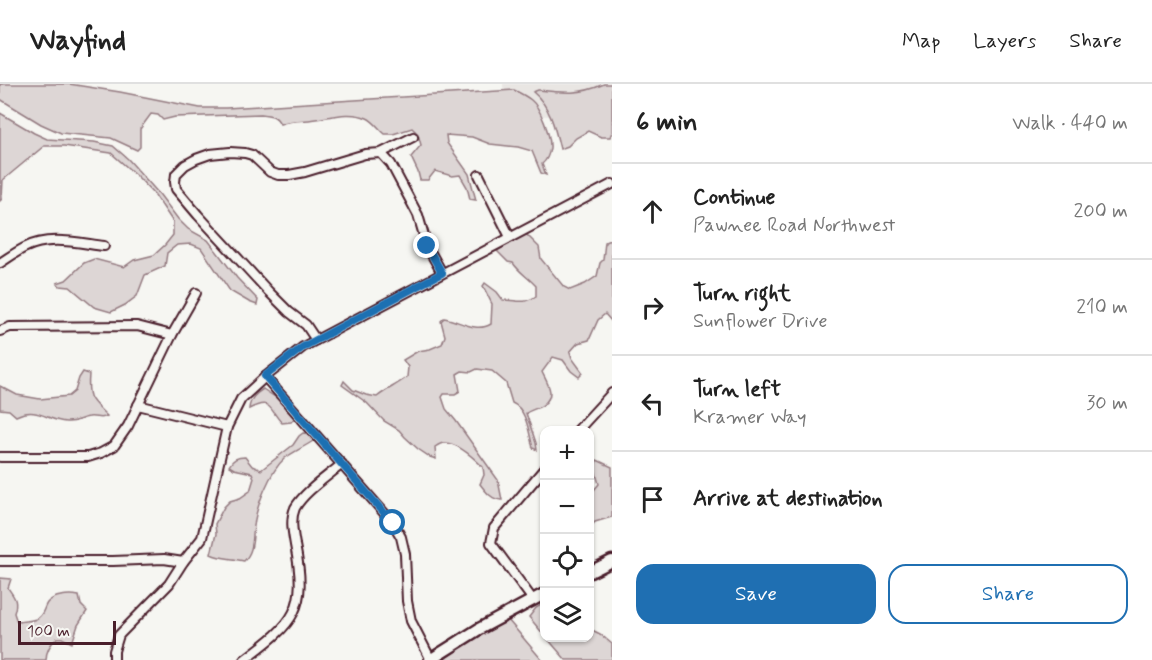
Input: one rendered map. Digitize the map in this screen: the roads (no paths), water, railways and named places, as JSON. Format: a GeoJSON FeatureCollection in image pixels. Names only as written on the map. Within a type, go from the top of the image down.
{"type":"FeatureCollection","features":[{"type":"Feature","properties":{"kind":"street"},"geometry":{"type":"LineString","coordinates":[[316,340],[306,325],[269,292],[176,189],[176,174],[184,165],[210,154],[245,153],[252,155],[270,172],[278,176],[289,175],[365,154],[381,153],[413,136]]}},
{"type":"Feature","properties":{"kind":"street"},"geometry":{"type":"LineString","coordinates":[[381,153],[392,164],[418,215],[427,246],[442,273]]}},
{"type":"Feature","properties":{"kind":"street"},"geometry":{"type":"LineString","coordinates":[[479,175],[510,237]]}},
{"type":"Feature","properties":{"kind":"street"},"geometry":{"type":"LineString","coordinates":[[114,660],[119,635],[169,584],[202,538],[227,427],[241,399],[265,376],[303,347],[612,184]]}},
{"type":"Feature","properties":{"kind":"street"},"geometry":{"type":"LineString","coordinates":[[0,263],[37,243],[60,240],[105,246]]}},
{"type":"Feature","properties":{"kind":"street"},"geometry":{"type":"LineString","coordinates":[[0,457],[88,457],[114,446],[128,426],[172,335],[196,293]]}},
{"type":"Feature","properties":{"kind":"street"},"geometry":{"type":"LineString","coordinates":[[0,331],[10,327],[137,326],[172,335]]}},
{"type":"Feature","properties":{"kind":"street"},"geometry":{"type":"LineString","coordinates":[[265,376],[393,523],[401,537],[405,554],[407,601],[411,621],[430,660],[479,629],[540,596]]}},
{"type":"Feature","properties":{"kind":"street"},"geometry":{"type":"LineString","coordinates":[[582,426],[612,393]]}},
{"type":"Feature","properties":{"kind":"street"},"geometry":{"type":"LineString","coordinates":[[138,405],[227,427]]}},
{"type":"Feature","properties":{"kind":"street"},"geometry":{"type":"LineString","coordinates":[[244,660],[275,637],[290,620],[296,608],[301,580],[292,519],[296,507],[305,496],[342,464]]}},
{"type":"Feature","properties":{"kind":"street"},"geometry":{"type":"LineString","coordinates":[[533,600],[491,543],[494,528],[540,474]]}},
{"type":"Feature","properties":{"kind":"street"},"geometry":{"type":"LineString","coordinates":[[0,561],[164,559],[183,562]]}},
{"type":"Feature","properties":{"kind":"street"},"geometry":{"type":"LineString","coordinates":[[594,570],[612,561]]}}]}
